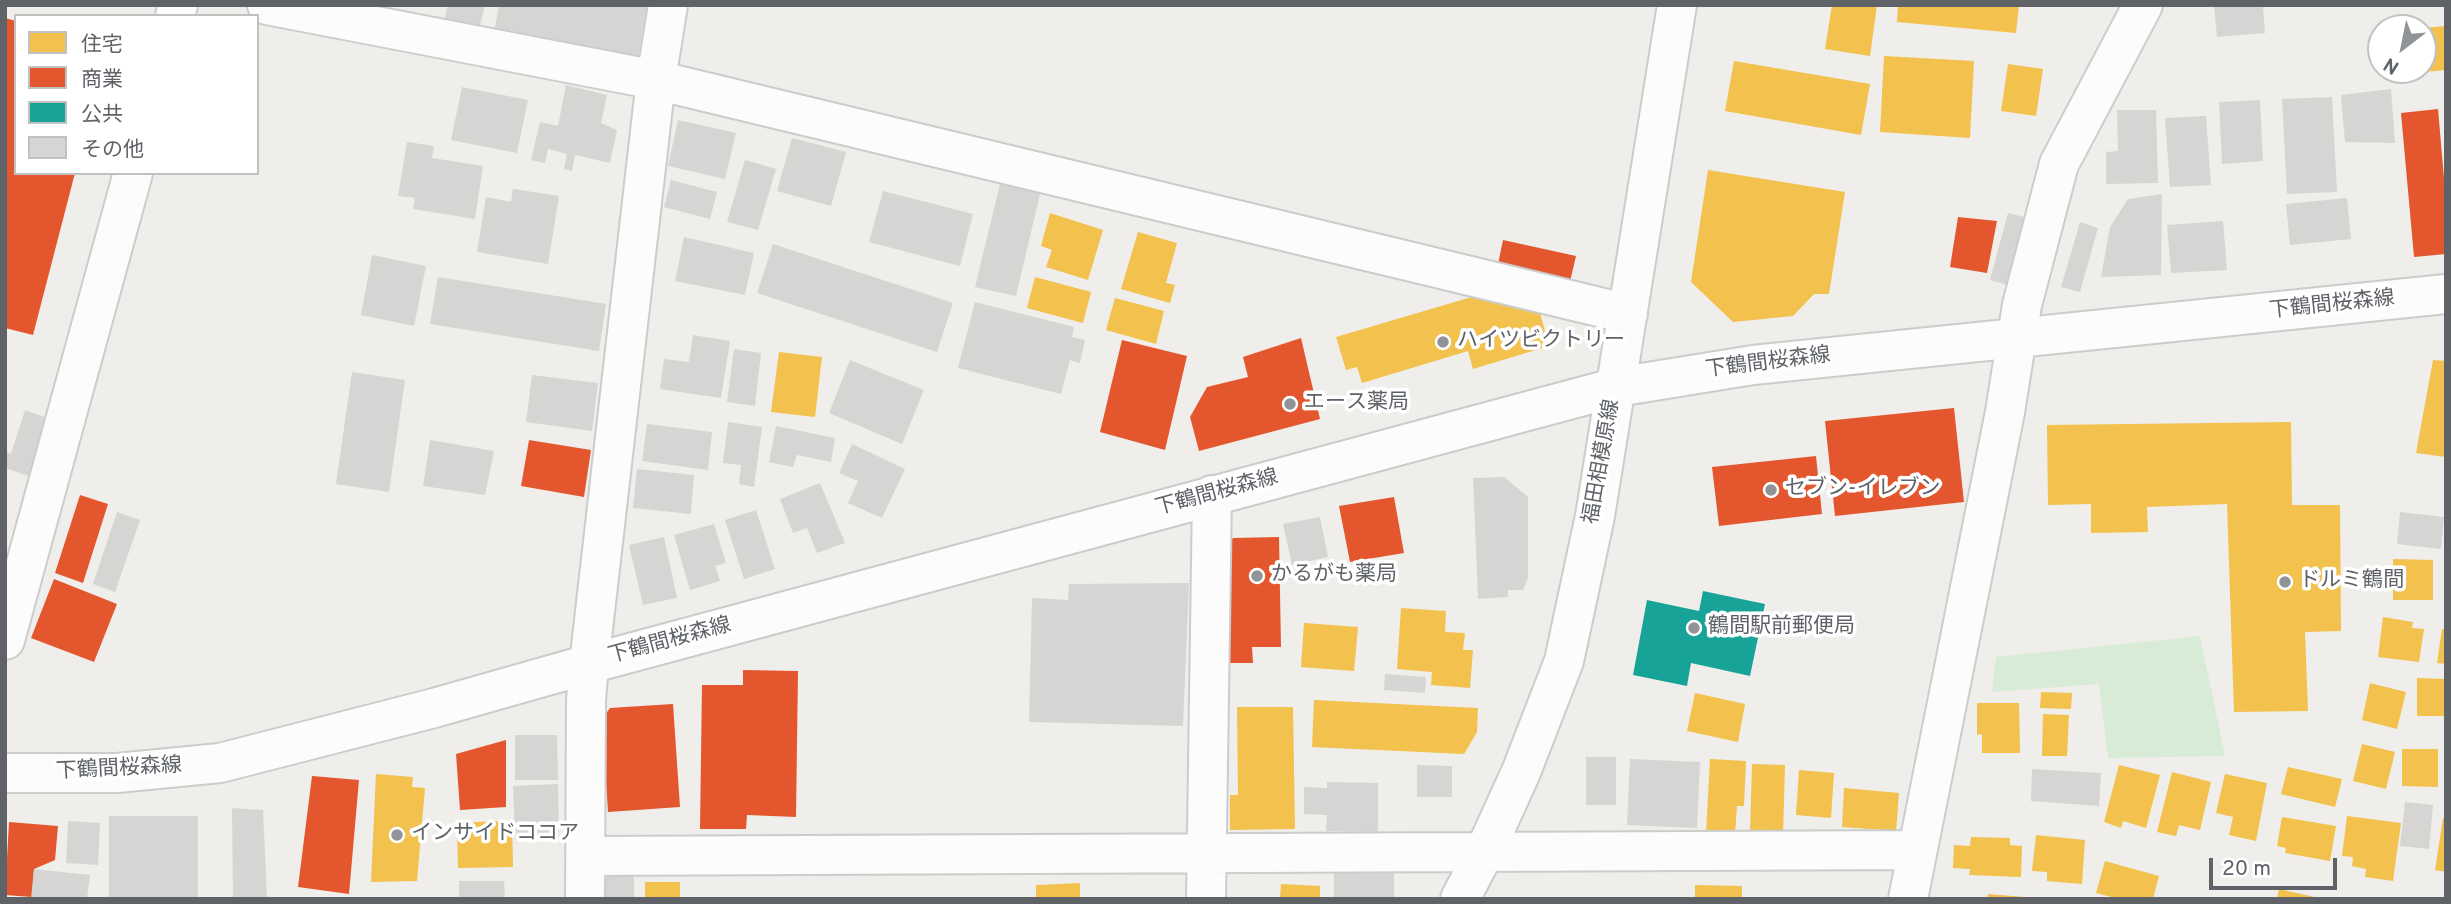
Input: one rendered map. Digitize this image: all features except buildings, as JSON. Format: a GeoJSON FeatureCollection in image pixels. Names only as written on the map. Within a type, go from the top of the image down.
{"type":"FeatureCollection","features":[{"type":"Feature","properties":{"kind":"street"},"geometry":{"type":"LineString","coordinates":[[267,5],[656,80],[1628,314]]}},
{"type":"Feature","properties":{"kind":"street"},"geometry":{"type":"LineString","coordinates":[[585,899],[586,700],[589,664],[656,80],[668,5]]}},
{"type":"Feature","properties":{"kind":"street","name":"福田相模原線"},"geometry":{"type":"LineString","coordinates":[[1460,899],[1521,772],[1564,661],[1595,516],[1677,5]]}},
{"type":"Feature","properties":{"kind":"street"},"geometry":{"type":"LineString","coordinates":[[1908,899],[2005,412],[2022,305],[2059,164],[2143,5]]}},
{"type":"Feature","properties":{"kind":"street"},"geometry":{"type":"LineString","coordinates":[[5,640],[131,175]]}},
{"type":"Feature","properties":{"kind":"street","name":"下鶴間桜森線"},"geometry":{"type":"LineString","coordinates":[[5,773],[117,773],[220,763],[435,708],[589,664],[1617,387],[1753,365],[2446,294]]}},
{"type":"Feature","properties":{"kind":"street"},"geometry":{"type":"LineString","coordinates":[[1206,899],[1212,495]]}},
{"type":"Feature","properties":{"kind":"street"},"geometry":{"type":"LineString","coordinates":[[586,856],[1917,850]]}},
{"type":"Feature","properties":{"kind":"green space"},"geometry":{"type":"Polygon","coordinates":[[[2200,636],[2225,756],[2108,758],[2099,684],[1992,692],[1996,657],[2200,636]]]}},
{"type":"Feature","properties":{"kind":"place","name":"ハイツビクトリー"},"geometry":{"type":"Point","coordinates":[1443,342]}},
{"type":"Feature","properties":{"kind":"place","name":"エース薬局"},"geometry":{"type":"Point","coordinates":[1290,404]}},
{"type":"Feature","properties":{"kind":"place","name":"セブン-イレブン"},"geometry":{"type":"Point","coordinates":[1771,490]}},
{"type":"Feature","properties":{"kind":"place","name":"かるがも薬局"},"geometry":{"type":"Point","coordinates":[1257,576]}},
{"type":"Feature","properties":{"kind":"place","name":"ドルミ鶴間"},"geometry":{"type":"Point","coordinates":[2285,582]}},
{"type":"Feature","properties":{"kind":"place","name":"鶴間駅前郵便局"},"geometry":{"type":"Point","coordinates":[1694,628]}},
{"type":"Feature","properties":{"kind":"place","name":"インサイドココア"},"geometry":{"type":"Point","coordinates":[397,835]}}]}
